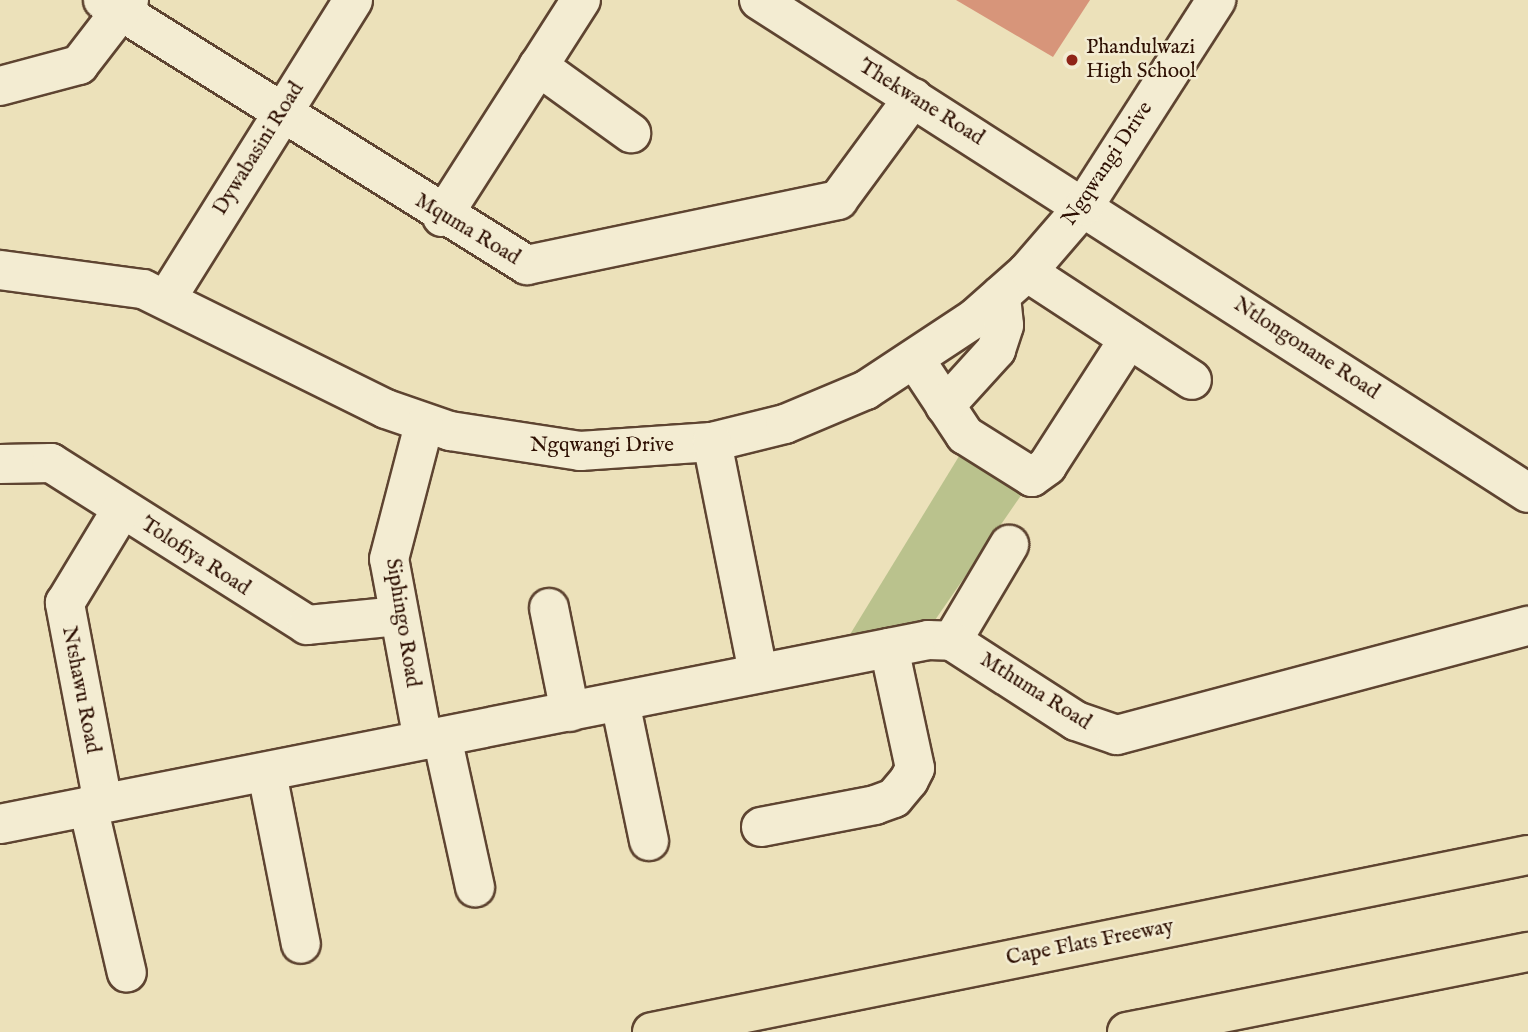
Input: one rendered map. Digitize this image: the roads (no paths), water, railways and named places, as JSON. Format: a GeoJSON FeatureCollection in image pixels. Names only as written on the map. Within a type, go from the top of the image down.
{"type":"FeatureCollection","features":[{"type":"Feature","properties":{"kind":"highway","name":"Cape Flats Freeway"},"geometry":{"type":"LineString","coordinates":[[652,1032],[1516,856]]}},
{"type":"Feature","properties":{"kind":"highway"},"geometry":{"type":"LineString","coordinates":[[1127,1032],[1528,952]]}},
{"type":"Feature","properties":{"kind":"street","name":"Dywabasini Road"},"geometry":{"type":"LineString","coordinates":[[167,298],[353,0]]}},
{"type":"Feature","properties":{"kind":"street"},"geometry":{"type":"LineString","coordinates":[[442,216],[581,0]]}},
{"type":"Feature","properties":{"kind":"street","name":"Thekwane Road"},"geometry":{"type":"LineString","coordinates":[[759,0],[1084,206]]}},
{"type":"Feature","properties":{"kind":"street","name":"Ngqwangi Drive"},"geometry":{"type":"LineString","coordinates":[[0,270],[68,275],[167,298],[424,425],[491,441],[580,451],[712,442],[820,411],[916,361],[1014,284],[1084,206],[1216,0]]}},
{"type":"Feature","properties":{"kind":"street","name":"Mquma Road"},"geometry":{"type":"LineString","coordinates":[[118,4],[280,113],[513,262],[541,266],[832,202],[851,190],[913,98]]}},
{"type":"Feature","properties":{"kind":"street"},"geometry":{"type":"LineString","coordinates":[[0,86],[79,65],[118,4]]}},
{"type":"Feature","properties":{"kind":"street"},"geometry":{"type":"LineString","coordinates":[[538,66],[631,133]]}},
{"type":"Feature","properties":{"kind":"street","name":"Ntlongonane Road"},"geometry":{"type":"LineString","coordinates":[[1084,206],[1528,494]]}},
{"type":"Feature","properties":{"kind":"street"},"geometry":{"type":"LineString","coordinates":[[945,406],[996,350],[1014,284],[1129,339],[1192,380]]}},
{"type":"Feature","properties":{"kind":"street"},"geometry":{"type":"LineString","coordinates":[[916,361],[945,406],[974,443],[1024,477],[1047,466],[1129,339]]}},
{"type":"Feature","properties":{"kind":"street","name":"Siphingo Road"},"geometry":{"type":"LineString","coordinates":[[424,425],[391,540],[398,616],[433,739]]}},
{"type":"Feature","properties":{"kind":"street"},"geometry":{"type":"LineString","coordinates":[[712,442],[758,672]]}},
{"type":"Feature","properties":{"kind":"street","name":"Tolofiya Road"},"geometry":{"type":"LineString","coordinates":[[0,464],[51,463],[299,622],[320,627],[398,616]]}},
{"type":"Feature","properties":{"kind":"street","name":"Ntshawu Road"},"geometry":{"type":"LineString","coordinates":[[95,804],[65,603],[122,509]]}},
{"type":"Feature","properties":{"kind":"street"},"geometry":{"type":"LineString","coordinates":[[0,824],[267,773],[758,672],[889,648],[952,641],[1009,545]]}},
{"type":"Feature","properties":{"kind":"street"},"geometry":{"type":"LineString","coordinates":[[549,608],[570,712]]}},
{"type":"Feature","properties":{"kind":"street","name":"Mthuma Road"},"geometry":{"type":"LineString","coordinates":[[952,641],[1076,721],[1117,735],[1528,626]]}},
{"type":"Feature","properties":{"kind":"street"},"geometry":{"type":"LineString","coordinates":[[761,827],[876,805],[894,798],[909,780],[915,768],[889,648]]}},
{"type":"Feature","properties":{"kind":"street"},"geometry":{"type":"LineString","coordinates":[[620,702],[649,841]]}},
{"type":"Feature","properties":{"kind":"street"},"geometry":{"type":"LineString","coordinates":[[433,739],[475,887]]}},
{"type":"Feature","properties":{"kind":"street"},"geometry":{"type":"LineString","coordinates":[[267,773],[301,944]]}},
{"type":"Feature","properties":{"kind":"street"},"geometry":{"type":"LineString","coordinates":[[95,804],[127,974]]}},
{"type":"Feature","properties":{"kind":"place","name":"Phandulwazi High School"},"geometry":{"type":"Point","coordinates":[1072,60]}}]}
